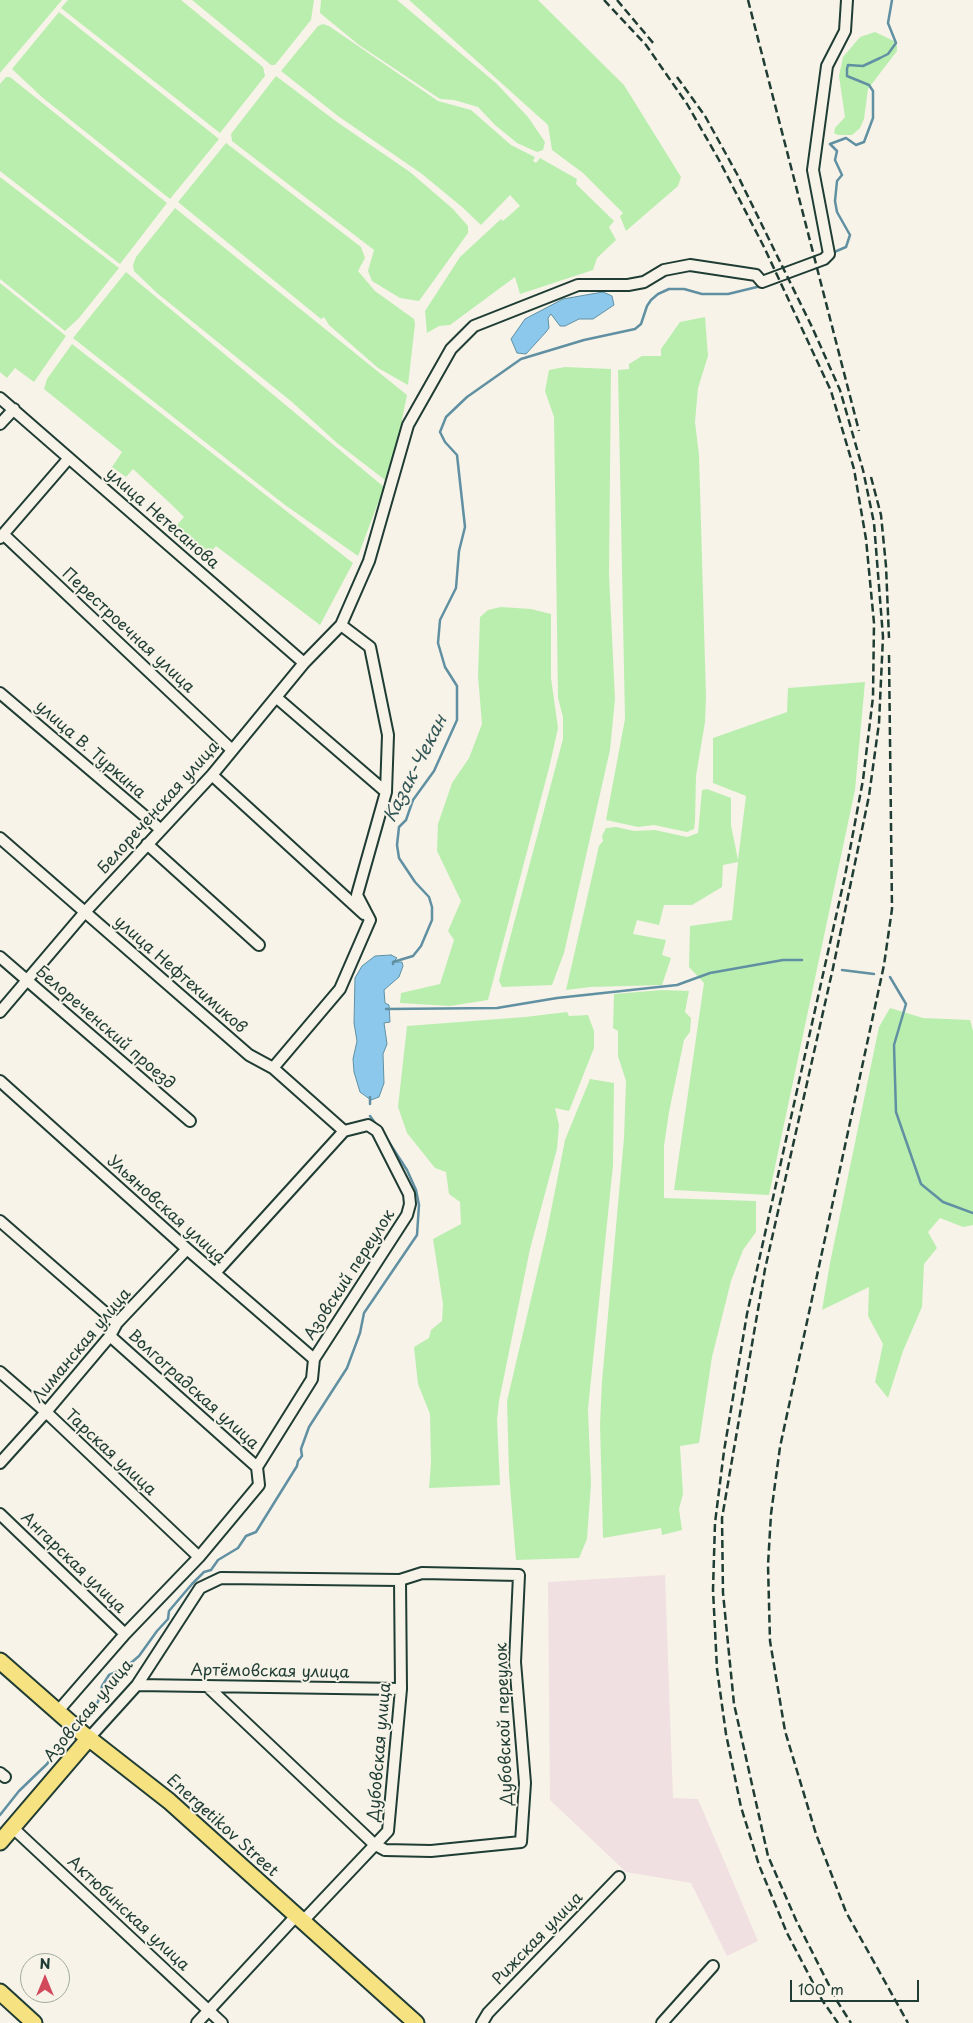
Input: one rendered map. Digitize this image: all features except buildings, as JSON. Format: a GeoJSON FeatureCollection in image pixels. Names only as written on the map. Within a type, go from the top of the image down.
{"type":"FeatureCollection","features":[{"type":"Feature","properties":{"kind":"main road","name":"Energetikov Street"},"geometry":{"type":"LineString","coordinates":[[0,1662],[85,1735],[169,1801],[416,2023]]}},
{"type":"Feature","properties":{"kind":"main road","name":"Азовская улица"},"geometry":{"type":"LineString","coordinates":[[0,1842],[85,1735]]}},
{"type":"Feature","properties":{"kind":"main road"},"geometry":{"type":"LineString","coordinates":[[0,1992],[34,2023]]}},
{"type":"Feature","properties":{"kind":"street"},"geometry":{"type":"LineString","coordinates":[[370,920],[357,895],[386,792],[388,735],[370,648],[342,625],[369,560],[408,425],[451,349],[474,326],[578,285],[628,285],[644,282],[664,270],[690,265],[756,275],[762,282],[824,259],[829,254],[813,170],[828,66],[845,31],[847,0]]}},
{"type":"Feature","properties":{"kind":"street","name":"улица Нетесанова"},"geometry":{"type":"LineString","coordinates":[[0,398],[304,663]]}},
{"type":"Feature","properties":{"kind":"street"},"geometry":{"type":"LineString","coordinates":[[0,424],[14,409]]}},
{"type":"Feature","properties":{"kind":"street"},"geometry":{"type":"LineString","coordinates":[[2,536],[69,458]]}},
{"type":"Feature","properties":{"kind":"street","name":"Перестроечная улица"},"geometry":{"type":"LineString","coordinates":[[2,536],[232,750]]}},
{"type":"Feature","properties":{"kind":"street","name":"Белореченская улица"},"geometry":{"type":"LineString","coordinates":[[0,1012],[85,912],[212,775],[304,663],[342,625]]}},
{"type":"Feature","properties":{"kind":"street","name":"улица В. Туркина"},"geometry":{"type":"LineString","coordinates":[[0,693],[160,829]]}},
{"type":"Feature","properties":{"kind":"street"},"geometry":{"type":"LineString","coordinates":[[277,698],[386,792]]}},
{"type":"Feature","properties":{"kind":"street"},"geometry":{"type":"LineString","coordinates":[[212,775],[370,920]]}},
{"type":"Feature","properties":{"kind":"street","name":"улица Нефтехимиков"},"geometry":{"type":"LineString","coordinates":[[0,838],[249,1055],[273,1068],[344,1131]]}},
{"type":"Feature","properties":{"kind":"street"},"geometry":{"type":"LineString","coordinates":[[147,844],[259,945]]}},
{"type":"Feature","properties":{"kind":"street"},"geometry":{"type":"LineString","coordinates":[[273,1068],[340,989],[370,920]]}},
{"type":"Feature","properties":{"kind":"street","name":"Белореченский проезд"},"geometry":{"type":"LineString","coordinates":[[0,957],[190,1121]]}},
{"type":"Feature","properties":{"kind":"street","name":"Ульяновская улица"},"geometry":{"type":"LineString","coordinates":[[0,1081],[187,1249],[314,1359]]}},
{"type":"Feature","properties":{"kind":"street","name":"Азовский переулок"},"geometry":{"type":"LineString","coordinates":[[314,1359],[407,1215],[410,1204],[409,1194],[377,1131],[368,1125],[344,1131]]}},
{"type":"Feature","properties":{"kind":"street"},"geometry":{"type":"LineString","coordinates":[[215,1273],[344,1131]]}},
{"type":"Feature","properties":{"kind":"street","name":"Волгоградская улица"},"geometry":{"type":"LineString","coordinates":[[0,1221],[117,1324]]}},
{"type":"Feature","properties":{"kind":"street","name":"Лиманская улица"},"geometry":{"type":"LineString","coordinates":[[0,1463],[110,1336],[117,1324],[187,1249]]}},
{"type":"Feature","properties":{"kind":"street","name":"Волгоградская улица"},"geometry":{"type":"LineString","coordinates":[[110,1336],[257,1467]]}},
{"type":"Feature","properties":{"kind":"street"},"geometry":{"type":"LineString","coordinates":[[61,1714],[125,1634],[199,1557],[259,1485],[257,1467],[312,1379],[314,1359]]}},
{"type":"Feature","properties":{"kind":"street","name":"Тарская улица"},"geometry":{"type":"LineString","coordinates":[[0,1372],[46,1412],[199,1557]]}},
{"type":"Feature","properties":{"kind":"street","name":"Ангарская улица"},"geometry":{"type":"LineString","coordinates":[[0,1514],[125,1634]]}},
{"type":"Feature","properties":{"kind":"street","name":"Азовская улица"},"geometry":{"type":"LineString","coordinates":[[85,1735],[137,1685],[200,1588],[222,1578],[400,1580],[422,1573],[519,1575]]}},
{"type":"Feature","properties":{"kind":"street","name":"Дубовской переулок"},"geometry":{"type":"LineString","coordinates":[[374,1844],[384,1850],[431,1851],[522,1842],[525,1783],[515,1662],[519,1575]]}},
{"type":"Feature","properties":{"kind":"street","name":"Дубовская улица"},"geometry":{"type":"LineString","coordinates":[[197,2023],[388,1832],[401,1689],[400,1580]]}},
{"type":"Feature","properties":{"kind":"street","name":"Артёмовская улица"},"geometry":{"type":"LineString","coordinates":[[137,1685],[401,1689]]}},
{"type":"Feature","properties":{"kind":"street"},"geometry":{"type":"LineString","coordinates":[[207,1686],[374,1844]]}},
{"type":"Feature","properties":{"kind":"street","name":"Актюбинская улица"},"geometry":{"type":"LineString","coordinates":[[13,1828],[222,2023]]}},
{"type":"Feature","properties":{"kind":"street","name":"Рижская улица"},"geometry":{"type":"LineString","coordinates":[[482,2023],[488,2013],[619,1877]]}},
{"type":"Feature","properties":{"kind":"street"},"geometry":{"type":"LineString","coordinates":[[662,2023],[714,1966]]}},
{"type":"Feature","properties":{"kind":"shaded area"},"geometry":{"type":"Polygon","coordinates":[[[665,1575],[673,1798],[698,1799],[758,1941],[727,1956],[691,1883],[626,1872],[550,1800],[548,1582],[665,1575]]]}},
{"type":"Feature","properties":{"kind":"green space"},"geometry":{"type":"Polygon","coordinates":[[[0,0],[62,0],[0,73],[0,0]]]}},
{"type":"Feature","properties":{"kind":"green space"},"geometry":{"type":"Polygon","coordinates":[[[68,0],[181,0],[263,67],[265,76],[220,133],[61,8],[68,0]]]}},
{"type":"Feature","properties":{"kind":"green space"},"geometry":{"type":"Polygon","coordinates":[[[192,0],[314,0],[311,20],[275,65],[271,65],[192,0]]]}},
{"type":"Feature","properties":{"kind":"green space"},"geometry":{"type":"Polygon","coordinates":[[[321,0],[397,0],[496,83],[528,117],[545,142],[543,150],[537,152],[517,143],[495,125],[478,107],[454,100],[440,99],[359,45],[320,13],[321,0]]]}},
{"type":"Feature","properties":{"kind":"green space"},"geometry":{"type":"Polygon","coordinates":[[[409,0],[538,0],[624,85],[681,177],[678,186],[626,231],[620,216],[623,213],[583,173],[552,150],[548,125],[409,0]]]}},
{"type":"Feature","properties":{"kind":"green space"},"geometry":{"type":"Polygon","coordinates":[[[59,12],[219,139],[170,199],[43,98],[12,69],[59,12]]]}},
{"type":"Feature","properties":{"kind":"green space"},"geometry":{"type":"Polygon","coordinates":[[[323,24],[329,26],[438,101],[471,110],[511,145],[535,157],[533,161],[536,163],[540,158],[577,179],[576,184],[614,221],[609,227],[616,240],[597,258],[593,270],[520,294],[515,277],[450,325],[439,326],[427,333],[425,311],[460,257],[501,219],[503,221],[520,206],[510,195],[481,225],[422,174],[338,116],[281,71],[318,26],[323,24]]]}},
{"type":"Feature","properties":{"kind":"green space"},"geometry":{"type":"Polygon","coordinates":[[[875,32],[894,41],[897,51],[868,89],[864,119],[860,128],[852,135],[838,135],[834,133],[835,128],[845,117],[839,76],[843,57],[860,37],[875,32]]]}},
{"type":"Feature","properties":{"kind":"green space"},"geometry":{"type":"Polygon","coordinates":[[[276,76],[337,122],[410,172],[453,209],[468,226],[468,233],[419,301],[400,298],[372,281],[368,271],[374,250],[232,141],[231,134],[276,76]]]}},
{"type":"Feature","properties":{"kind":"green space"},"geometry":{"type":"Polygon","coordinates":[[[6,77],[10,77],[167,203],[120,264],[0,171],[0,84],[6,77]]]}},
{"type":"Feature","properties":{"kind":"green space"},"geometry":{"type":"Polygon","coordinates":[[[226,143],[361,247],[365,258],[358,271],[375,291],[414,319],[408,385],[378,368],[329,325],[324,317],[321,319],[178,202],[226,143]]]}},
{"type":"Feature","properties":{"kind":"green space"},"geometry":{"type":"Polygon","coordinates":[[[0,177],[119,268],[79,318],[65,331],[0,279],[0,177]]]}},
{"type":"Feature","properties":{"kind":"green space"},"geometry":{"type":"Polygon","coordinates":[[[175,208],[407,395],[397,445],[385,480],[337,443],[292,402],[157,293],[134,271],[133,265],[136,257],[175,208]]]}},
{"type":"Feature","properties":{"kind":"green space"},"geometry":{"type":"Polygon","coordinates":[[[126,272],[384,487],[358,556],[285,505],[73,338],[126,272]]]}},
{"type":"Feature","properties":{"kind":"green space"},"geometry":{"type":"Polygon","coordinates":[[[0,283],[66,336],[34,382],[15,368],[7,378],[0,372],[0,283]]]}},
{"type":"Feature","properties":{"kind":"green space"},"geometry":{"type":"Polygon","coordinates":[[[705,317],[708,356],[698,388],[695,422],[699,455],[706,697],[705,722],[696,776],[694,829],[687,832],[654,825],[638,827],[606,820],[625,719],[618,370],[629,369],[629,364],[642,356],[661,356],[661,349],[680,322],[705,317]]]}},
{"type":"Feature","properties":{"kind":"green space"},"geometry":{"type":"Polygon","coordinates":[[[72,344],[353,563],[320,625],[216,546],[206,557],[175,527],[184,517],[172,505],[133,469],[126,477],[112,467],[122,452],[44,389],[47,379],[72,344]]]}},
{"type":"Feature","properties":{"kind":"green space"},"geometry":{"type":"Polygon","coordinates":[[[565,367],[611,369],[609,574],[615,699],[610,750],[564,953],[552,985],[502,987],[499,981],[502,968],[563,739],[563,717],[558,698],[554,417],[545,391],[549,370],[565,367]]]}},
{"type":"Feature","properties":{"kind":"green space"},"geometry":{"type":"Polygon","coordinates":[[[501,607],[531,609],[551,614],[551,678],[558,728],[550,764],[488,1000],[450,1006],[400,1003],[401,993],[440,984],[454,940],[448,931],[461,901],[437,851],[438,824],[452,783],[469,758],[482,724],[478,676],[480,617],[488,610],[501,607]]]}},
{"type":"Feature","properties":{"kind":"green space"},"geometry":{"type":"Polygon","coordinates":[[[865,682],[855,790],[769,1195],[674,1190],[704,983],[689,967],[690,926],[732,920],[738,862],[723,865],[722,887],[692,905],[664,905],[659,925],[637,920],[633,934],[666,940],[662,955],[671,958],[662,985],[590,987],[566,990],[599,846],[603,841],[602,836],[606,828],[616,827],[634,831],[655,830],[687,837],[698,833],[702,790],[707,789],[731,798],[731,825],[738,860],[746,796],[713,783],[713,738],[787,712],[788,688],[865,682]]]}},
{"type":"Feature","properties":{"kind":"green space"},"geometry":{"type":"Polygon","coordinates":[[[662,990],[689,991],[685,1012],[691,1018],[690,1032],[684,1040],[669,1112],[664,1146],[664,1198],[756,1201],[756,1232],[743,1250],[731,1281],[712,1357],[699,1443],[680,1446],[683,1494],[679,1509],[682,1530],[662,1535],[661,1528],[603,1538],[600,1424],[602,1381],[624,1138],[626,1081],[618,1056],[618,1031],[613,1028],[614,994],[662,990]]]}},
{"type":"Feature","properties":{"kind":"green space"},"geometry":{"type":"Polygon","coordinates":[[[890,1008],[923,1018],[970,1020],[973,1031],[973,1225],[963,1227],[940,1218],[928,1232],[937,1248],[924,1264],[922,1307],[903,1351],[888,1398],[875,1382],[883,1344],[868,1316],[869,1287],[822,1310],[879,1027],[890,1008]]]}},
{"type":"Feature","properties":{"kind":"green space"},"geometry":{"type":"Polygon","coordinates":[[[567,1012],[569,1016],[588,1015],[594,1031],[594,1048],[569,1111],[555,1108],[559,1125],[557,1149],[530,1249],[499,1401],[497,1420],[500,1485],[429,1488],[431,1463],[430,1414],[418,1384],[414,1347],[429,1338],[431,1330],[442,1321],[443,1304],[433,1239],[461,1224],[460,1202],[449,1194],[446,1172],[435,1168],[407,1133],[398,1107],[407,1026],[567,1012]]]}},
{"type":"Feature","properties":{"kind":"green space"},"geometry":{"type":"Polygon","coordinates":[[[590,1079],[614,1083],[613,1165],[588,1409],[591,1484],[587,1539],[579,1558],[516,1560],[509,1474],[507,1401],[547,1231],[565,1140],[590,1079]]]}},
{"type":"Feature","properties":{"kind":"water"},"geometry":{"type":"Polygon","coordinates":[[[603,292],[612,296],[614,305],[593,319],[579,319],[565,326],[560,326],[551,314],[548,318],[549,328],[546,332],[526,354],[517,353],[511,339],[525,319],[563,299],[603,292]]]}},
{"type":"Feature","properties":{"kind":"water"},"geometry":{"type":"Polygon","coordinates":[[[391,955],[397,958],[393,962],[402,962],[403,966],[399,977],[384,990],[385,1003],[389,1005],[390,1022],[384,1023],[387,1044],[383,1054],[384,1083],[379,1097],[371,1100],[360,1092],[354,1072],[353,1059],[357,1041],[354,1023],[355,978],[362,966],[375,956],[391,955]]]}},
{"type":"Feature","properties":{"kind":"waterway","name":"Казак-Чекан"},"geometry":{"type":"LineString","coordinates":[[832,253],[846,247],[850,235],[837,212],[835,201],[837,181],[842,175],[835,160],[837,151],[830,144],[846,138],[856,145],[864,142],[873,118],[873,91],[869,85],[847,76],[847,69],[848,65],[863,66],[888,54],[896,43],[888,23],[892,0]]}},
{"type":"Feature","properties":{"kind":"waterway","name":"Казак-Чекан"},"geometry":{"type":"LineString","coordinates":[[393,964],[393,962],[413,956],[421,946],[432,920],[432,907],[429,897],[415,882],[399,858],[397,845],[399,827],[406,820],[413,800],[434,771],[457,720],[457,686],[445,667],[438,643],[440,620],[456,588],[459,551],[465,527],[457,455],[445,442],[440,432],[446,417],[467,397],[521,359],[584,340],[635,329],[641,324],[651,300],[669,289],[684,289],[702,294],[728,294],[757,287],[761,283]]}},
{"type":"Feature","properties":{"kind":"waterway"},"geometry":{"type":"LineString","coordinates":[[386,1009],[497,1008],[557,998],[677,985],[710,973],[783,960],[802,960]]}},
{"type":"Feature","properties":{"kind":"waterway"},"geometry":{"type":"LineString","coordinates":[[842,970],[874,974]]}},
{"type":"Feature","properties":{"kind":"waterway"},"geometry":{"type":"LineString","coordinates":[[890,977],[906,1004],[894,1045],[896,1112],[921,1184],[943,1202],[973,1213]]}},
{"type":"Feature","properties":{"kind":"waterway","name":"Казак-Чекан"},"geometry":{"type":"LineString","coordinates":[[370,1097],[370,1104]]}},
{"type":"Feature","properties":{"kind":"waterway","name":"Казак-Чекан"},"geometry":{"type":"LineString","coordinates":[[370,1116],[378,1127]]}},
{"type":"Feature","properties":{"kind":"waterway","name":"Казак-Чекан"},"geometry":{"type":"LineString","coordinates":[[78,1721],[98,1702],[102,1686],[109,1675],[125,1668],[139,1656],[168,1619],[169,1611],[192,1584],[204,1572],[211,1570],[218,1560],[238,1548],[246,1536],[256,1532],[297,1466],[302,1456],[301,1449],[309,1427],[347,1368],[360,1333],[364,1313],[417,1235],[419,1205],[416,1190],[407,1170],[383,1133]]}},
{"type":"Feature","properties":{"kind":"waterway","name":"Казак-Чекан"},"geometry":{"type":"LineString","coordinates":[[0,1815],[19,1791],[47,1764],[71,1729]]}},
{"type":"Feature","properties":{"kind":"railway"},"geometry":{"type":"LineString","coordinates":[[604,0],[646,45],[687,104],[719,160],[764,247],[831,391],[854,469],[866,539],[874,623],[873,697],[863,780],[845,876],[747,1314],[724,1451],[715,1523],[713,1590],[717,1669],[726,1734],[741,1807],[759,1865],[787,1933],[822,2000],[838,2023]]}},
{"type":"Feature","properties":{"kind":"railway"},"geometry":{"type":"LineString","coordinates":[[617,0],[654,44]]}},
{"type":"Feature","properties":{"kind":"railway"},"geometry":{"type":"LineString","coordinates":[[748,0],[859,431]]}},
{"type":"Feature","properties":{"kind":"railway"},"geometry":{"type":"LineString","coordinates":[[677,77],[705,116],[737,174],[812,327],[840,390],[863,470],[874,523],[883,637],[879,723],[869,796],[833,968],[765,1269],[722,1518],[723,1593],[734,1704],[768,1856],[796,1920],[837,2001],[851,2023]]}},
{"type":"Feature","properties":{"kind":"railway"},"geometry":{"type":"LineString","coordinates":[[871,477],[881,515],[886,566],[889,638]]}},
{"type":"Feature","properties":{"kind":"railway"},"geometry":{"type":"LineString","coordinates":[[889,655],[892,909],[884,965],[780,1447],[771,1514],[768,1565],[770,1641],[785,1731],[816,1834],[846,1912],[908,2023]]}}]}
